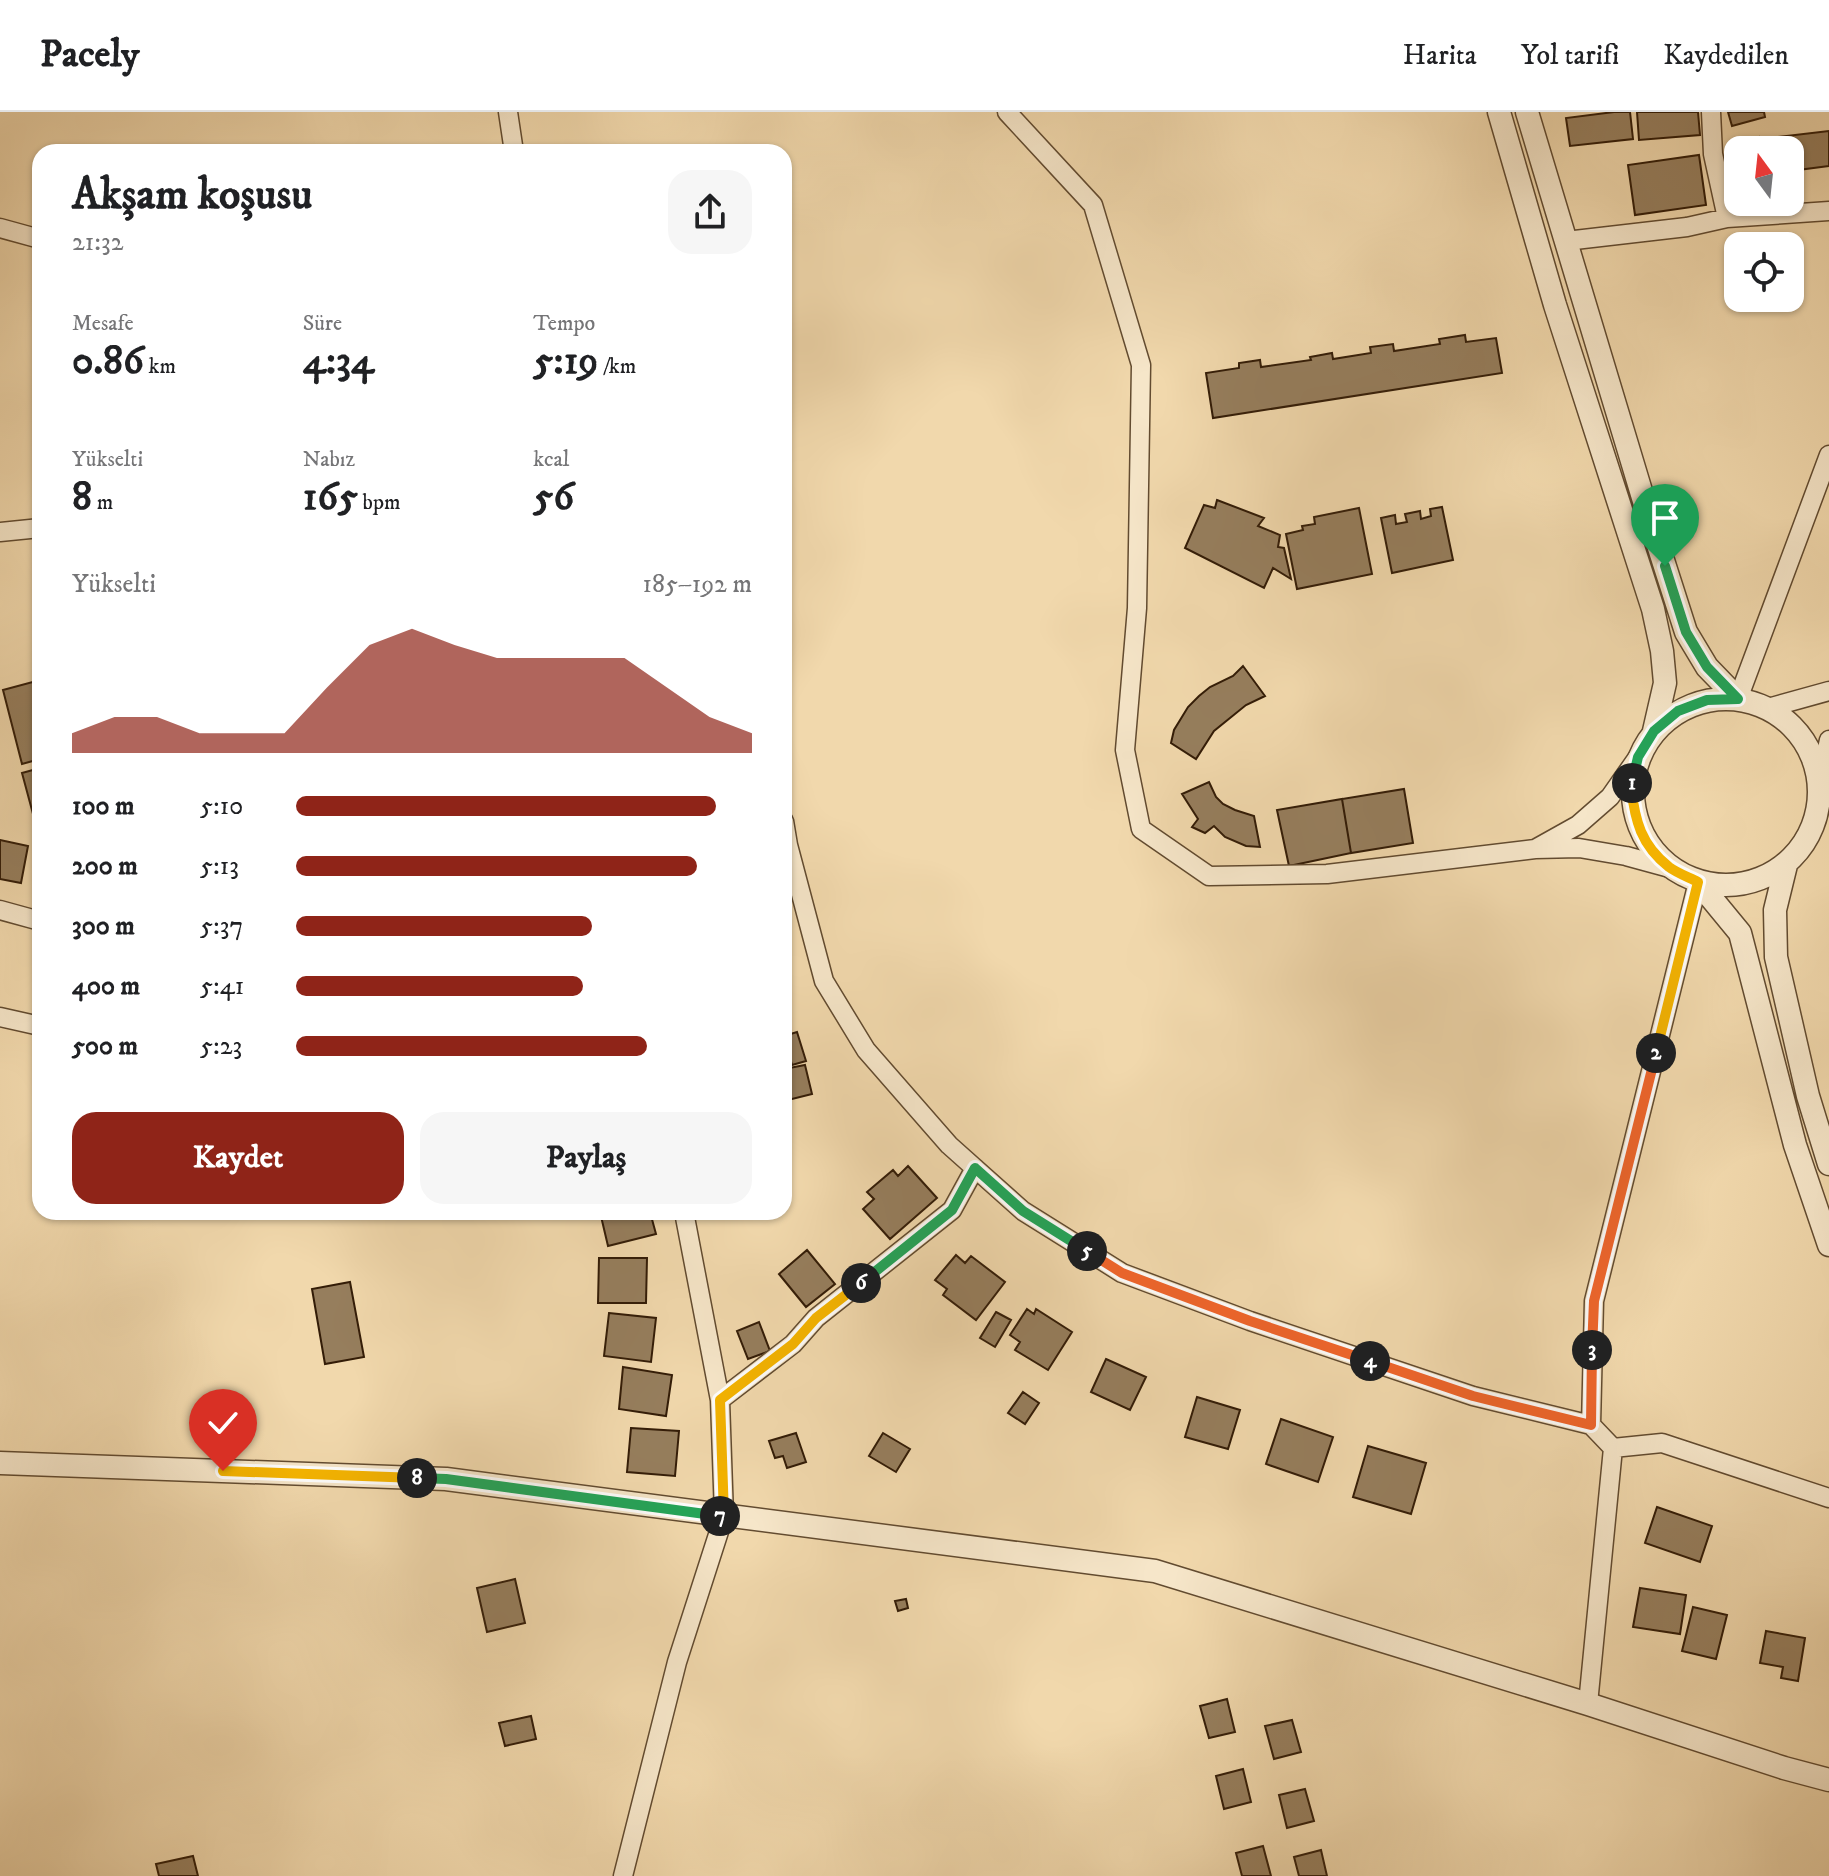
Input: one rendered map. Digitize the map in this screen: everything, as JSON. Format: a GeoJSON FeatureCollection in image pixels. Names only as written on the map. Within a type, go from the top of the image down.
{"type":"FeatureCollection","features":[{"type":"Feature","properties":{"kind":"street"},"geometry":{"type":"LineString","coordinates":[[508,112],[513,144]]}},
{"type":"Feature","properties":{"kind":"street"},"geometry":{"type":"LineString","coordinates":[[1007,112],[1093,205],[1141,365],[1137,608],[1125,750],[1141,829],[1209,876],[1327,874],[1535,849],[1579,848],[1626,856],[1670,868],[1698,882],[1728,886],[1759,880],[1786,865],[1806,841],[1818,813],[1820,782],[1829,740]]}},
{"type":"Feature","properties":{"kind":"street"},"geometry":{"type":"LineString","coordinates":[[1499,112],[1555,305],[1653,609],[1665,683],[1654,731]]}},
{"type":"Feature","properties":{"kind":"street"},"geometry":{"type":"LineString","coordinates":[[1527,112],[1686,632],[1707,667],[1738,699]]}},
{"type":"Feature","properties":{"kind":"street"},"geometry":{"type":"LineString","coordinates":[[1711,112],[1713,154],[1727,218]]}},
{"type":"Feature","properties":{"kind":"street"},"geometry":{"type":"LineString","coordinates":[[1566,241],[1687,227],[1727,218],[1829,211]]}},
{"type":"Feature","properties":{"kind":"street"},"geometry":{"type":"LineString","coordinates":[[0,228],[32,237]]}},
{"type":"Feature","properties":{"kind":"street"},"geometry":{"type":"LineString","coordinates":[[1738,699],[1829,455]]}},
{"type":"Feature","properties":{"kind":"street"},"geometry":{"type":"LineString","coordinates":[[0,532],[32,529]]}},
{"type":"Feature","properties":{"kind":"street"},"geometry":{"type":"LineString","coordinates":[[1768,708],[1829,691]]}},
{"type":"Feature","properties":{"kind":"street"},"geometry":{"type":"LineString","coordinates":[[1535,849],[1578,825],[1610,797],[1654,731],[1678,711],[1707,700],[1738,699],[1768,708],[1793,726],[1811,752],[1820,782]]}},
{"type":"Feature","properties":{"kind":"street"},"geometry":{"type":"LineString","coordinates":[[1638,757],[1631,787],[1635,818],[1648,846],[1670,868]]}},
{"type":"Feature","properties":{"kind":"street"},"geometry":{"type":"LineString","coordinates":[[792,860],[824,981],[866,1050],[949,1145],[1023,1211],[1122,1273],[1250,1321],[1473,1396],[1591,1425],[1613,1448],[1588,1704]]}},
{"type":"Feature","properties":{"kind":"street"},"geometry":{"type":"LineString","coordinates":[[1786,865],[1775,910],[1776,957],[1808,1096],[1829,1164]]}},
{"type":"Feature","properties":{"kind":"street"},"geometry":{"type":"LineString","coordinates":[[1698,882],[1740,933],[1795,1145],[1829,1245]]}},
{"type":"Feature","properties":{"kind":"street"},"geometry":{"type":"LineString","coordinates":[[1591,1425],[1594,1301],[1698,882]]}},
{"type":"Feature","properties":{"kind":"street"},"geometry":{"type":"LineString","coordinates":[[0,910],[32,919]]}},
{"type":"Feature","properties":{"kind":"street"},"geometry":{"type":"LineString","coordinates":[[0,1017],[32,1024]]}},
{"type":"Feature","properties":{"kind":"street"},"geometry":{"type":"LineString","coordinates":[[720,1400],[793,1344],[816,1318],[952,1210],[975,1168]]}},
{"type":"Feature","properties":{"kind":"street"},"geometry":{"type":"LineString","coordinates":[[623,1876],[677,1662],[724,1516],[720,1400],[686,1220]]}},
{"type":"Feature","properties":{"kind":"street"},"geometry":{"type":"LineString","coordinates":[[1613,1448],[1662,1443],[1829,1498]]}},
{"type":"Feature","properties":{"kind":"street"},"geometry":{"type":"LineString","coordinates":[[0,1463],[446,1479],[1155,1571],[1829,1780]]}},
{"type":"Feature","properties":{"kind":"building"},"geometry":{"type":"Polygon","coordinates":[[[1630,112],[1633,139],[1570,146],[1566,118],[1630,112]]]}},
{"type":"Feature","properties":{"kind":"building"},"geometry":{"type":"Polygon","coordinates":[[[1637,112],[1698,112],[1700,135],[1639,140],[1637,112]]]}},
{"type":"Feature","properties":{"kind":"building"},"geometry":{"type":"Polygon","coordinates":[[[1728,112],[1764,112],[1765,117],[1732,126],[1728,112]]]}},
{"type":"Feature","properties":{"kind":"building"},"geometry":{"type":"Polygon","coordinates":[[[1829,131],[1829,166],[1804,169],[1804,136],[1786,136],[1829,131]]]}},
{"type":"Feature","properties":{"kind":"building"},"geometry":{"type":"Polygon","coordinates":[[[1699,155],[1706,205],[1635,215],[1628,165],[1699,155]]]}},
{"type":"Feature","properties":{"kind":"building"},"geometry":{"type":"Polygon","coordinates":[[[1465,335],[1466,342],[1496,338],[1502,373],[1213,418],[1206,373],[1239,368],[1239,363],[1260,360],[1261,367],[1311,360],[1310,357],[1332,353],[1333,359],[1371,353],[1370,347],[1393,344],[1394,351],[1440,344],[1439,339],[1465,335]]]}},
{"type":"Feature","properties":{"kind":"building"},"geometry":{"type":"Polygon","coordinates":[[[1217,500],[1264,518],[1258,526],[1280,535],[1278,547],[1284,548],[1291,579],[1273,568],[1264,588],[1185,548],[1204,505],[1215,508],[1217,500]]]}},
{"type":"Feature","properties":{"kind":"building"},"geometry":{"type":"Polygon","coordinates":[[[1442,507],[1453,560],[1392,573],[1381,518],[1395,515],[1396,524],[1407,522],[1405,514],[1420,511],[1421,519],[1431,516],[1430,509],[1442,507]]]}},
{"type":"Feature","properties":{"kind":"building"},"geometry":{"type":"Polygon","coordinates":[[[1359,508],[1372,574],[1297,589],[1286,534],[1315,524],[1314,517],[1359,508]]]}},
{"type":"Feature","properties":{"kind":"building"},"geometry":{"type":"Polygon","coordinates":[[[1243,666],[1265,696],[1246,705],[1214,731],[1196,759],[1171,743],[1174,730],[1188,707],[1210,687],[1233,676],[1243,666]]]}},
{"type":"Feature","properties":{"kind":"building"},"geometry":{"type":"Polygon","coordinates":[[[32,682],[32,761],[22,764],[3,690],[32,682]]]}},
{"type":"Feature","properties":{"kind":"building"},"geometry":{"type":"Polygon","coordinates":[[[32,770],[32,810],[22,773],[32,770]]]}},
{"type":"Feature","properties":{"kind":"building"},"geometry":{"type":"Polygon","coordinates":[[[1209,782],[1223,804],[1254,816],[1260,847],[1246,846],[1225,837],[1214,826],[1205,833],[1192,827],[1198,819],[1182,794],[1209,782]]]}},
{"type":"Feature","properties":{"kind":"building"},"geometry":{"type":"Polygon","coordinates":[[[1404,789],[1413,843],[1351,853],[1342,799],[1404,789]]]}},
{"type":"Feature","properties":{"kind":"building"},"geometry":{"type":"Polygon","coordinates":[[[1342,799],[1351,853],[1289,866],[1277,810],[1342,799]]]}},
{"type":"Feature","properties":{"kind":"building"},"geometry":{"type":"Polygon","coordinates":[[[0,840],[28,846],[21,883],[0,879],[0,840]]]}},
{"type":"Feature","properties":{"kind":"building"},"geometry":{"type":"Polygon","coordinates":[[[797,1032],[806,1061],[792,1065],[792,1034],[797,1032]]]}},
{"type":"Feature","properties":{"kind":"building"},"geometry":{"type":"Polygon","coordinates":[[[805,1065],[812,1094],[792,1099],[792,1067],[805,1065]]]}},
{"type":"Feature","properties":{"kind":"building"},"geometry":{"type":"Polygon","coordinates":[[[908,1166],[937,1198],[890,1239],[863,1209],[874,1199],[867,1192],[893,1170],[898,1176],[908,1166]]]}},
{"type":"Feature","properties":{"kind":"building"},"geometry":{"type":"Polygon","coordinates":[[[602,1220],[652,1220],[656,1234],[608,1246],[602,1220]]]}},
{"type":"Feature","properties":{"kind":"building"},"geometry":{"type":"Polygon","coordinates":[[[807,1250],[835,1284],[806,1307],[779,1274],[807,1250]]]}},
{"type":"Feature","properties":{"kind":"building"},"geometry":{"type":"Polygon","coordinates":[[[956,1255],[965,1263],[971,1256],[1005,1282],[976,1320],[943,1295],[947,1289],[935,1280],[956,1255]]]}},
{"type":"Feature","properties":{"kind":"building"},"geometry":{"type":"Polygon","coordinates":[[[599,1258],[647,1258],[646,1303],[598,1303],[599,1258]]]}},
{"type":"Feature","properties":{"kind":"building"},"geometry":{"type":"Polygon","coordinates":[[[350,1282],[364,1357],[325,1364],[312,1289],[350,1282]]]}},
{"type":"Feature","properties":{"kind":"building"},"geometry":{"type":"Polygon","coordinates":[[[1027,1309],[1034,1314],[1036,1309],[1072,1332],[1048,1370],[1015,1350],[1020,1342],[1010,1335],[1027,1309]]]}},
{"type":"Feature","properties":{"kind":"building"},"geometry":{"type":"Polygon","coordinates":[[[996,1312],[1011,1320],[995,1347],[980,1338],[996,1312]]]}},
{"type":"Feature","properties":{"kind":"building"},"geometry":{"type":"Polygon","coordinates":[[[609,1313],[656,1318],[651,1362],[604,1356],[609,1313]]]}},
{"type":"Feature","properties":{"kind":"building"},"geometry":{"type":"Polygon","coordinates":[[[759,1322],[770,1351],[748,1359],[737,1331],[759,1322]]]}},
{"type":"Feature","properties":{"kind":"building"},"geometry":{"type":"Polygon","coordinates":[[[1106,1359],[1146,1377],[1130,1410],[1091,1392],[1106,1359]]]}},
{"type":"Feature","properties":{"kind":"building"},"geometry":{"type":"Polygon","coordinates":[[[623,1367],[672,1375],[666,1416],[619,1409],[623,1367]]]}},
{"type":"Feature","properties":{"kind":"building"},"geometry":{"type":"Polygon","coordinates":[[[1023,1392],[1039,1403],[1025,1424],[1008,1413],[1023,1392]]]}},
{"type":"Feature","properties":{"kind":"building"},"geometry":{"type":"Polygon","coordinates":[[[1197,1397],[1240,1410],[1228,1449],[1185,1437],[1197,1397]]]}},
{"type":"Feature","properties":{"kind":"building"},"geometry":{"type":"Polygon","coordinates":[[[1281,1419],[1333,1437],[1318,1482],[1266,1464],[1281,1419]]]}},
{"type":"Feature","properties":{"kind":"building"},"geometry":{"type":"Polygon","coordinates":[[[631,1428],[679,1431],[675,1476],[627,1472],[631,1428]]]}},
{"type":"Feature","properties":{"kind":"building"},"geometry":{"type":"Polygon","coordinates":[[[796,1433],[806,1462],[787,1468],[783,1456],[775,1458],[769,1441],[796,1433]]]}},
{"type":"Feature","properties":{"kind":"building"},"geometry":{"type":"Polygon","coordinates":[[[883,1433],[910,1449],[896,1472],[869,1456],[883,1433]]]}},
{"type":"Feature","properties":{"kind":"building"},"geometry":{"type":"Polygon","coordinates":[[[1368,1446],[1426,1463],[1411,1514],[1353,1497],[1368,1446]]]}},
{"type":"Feature","properties":{"kind":"building"},"geometry":{"type":"Polygon","coordinates":[[[1657,1507],[1712,1526],[1700,1562],[1645,1543],[1657,1507]]]}},
{"type":"Feature","properties":{"kind":"building"},"geometry":{"type":"Polygon","coordinates":[[[515,1579],[525,1623],[487,1632],[477,1588],[515,1579]]]}},
{"type":"Feature","properties":{"kind":"building"},"geometry":{"type":"Polygon","coordinates":[[[1640,1588],[1686,1595],[1680,1634],[1633,1627],[1640,1588]]]}},
{"type":"Feature","properties":{"kind":"building"},"geometry":{"type":"Polygon","coordinates":[[[906,1599],[908,1608],[898,1611],[895,1601],[906,1599]]]}},
{"type":"Feature","properties":{"kind":"building"},"geometry":{"type":"Polygon","coordinates":[[[1693,1607],[1727,1615],[1716,1659],[1682,1651],[1693,1607]]]}},
{"type":"Feature","properties":{"kind":"building"},"geometry":{"type":"Polygon","coordinates":[[[1766,1631],[1805,1638],[1798,1681],[1781,1678],[1783,1667],[1760,1663],[1766,1631]]]}},
{"type":"Feature","properties":{"kind":"building"},"geometry":{"type":"Polygon","coordinates":[[[1227,1699],[1235,1732],[1209,1738],[1200,1706],[1227,1699]]]}},
{"type":"Feature","properties":{"kind":"building"},"geometry":{"type":"Polygon","coordinates":[[[531,1716],[536,1739],[505,1746],[499,1723],[531,1716]]]}},
{"type":"Feature","properties":{"kind":"building"},"geometry":{"type":"Polygon","coordinates":[[[1292,1720],[1301,1752],[1274,1759],[1265,1726],[1292,1720]]]}},
{"type":"Feature","properties":{"kind":"building"},"geometry":{"type":"Polygon","coordinates":[[[1243,1769],[1251,1802],[1224,1809],[1216,1776],[1243,1769]]]}},
{"type":"Feature","properties":{"kind":"building"},"geometry":{"type":"Polygon","coordinates":[[[1305,1789],[1314,1821],[1287,1828],[1279,1795],[1305,1789]]]}},
{"type":"Feature","properties":{"kind":"building"},"geometry":{"type":"Polygon","coordinates":[[[1263,1846],[1271,1876],[1242,1876],[1236,1853],[1263,1846]]]}},
{"type":"Feature","properties":{"kind":"building"},"geometry":{"type":"Polygon","coordinates":[[[1321,1850],[1327,1876],[1299,1876],[1294,1857],[1321,1850]]]}},
{"type":"Feature","properties":{"kind":"building"},"geometry":{"type":"Polygon","coordinates":[[[193,1856],[198,1876],[159,1876],[156,1864],[193,1856]]]}},
{"type":"Feature","properties":{"kind":"route"},"geometry":{"type":"LineString","coordinates":[[223,1471],[446,1479],[724,1516],[720,1400],[793,1344],[816,1318],[952,1210],[975,1168],[1023,1211],[1122,1273],[1250,1321],[1473,1396],[1591,1425],[1594,1301],[1698,882],[1670,868],[1648,846],[1635,818],[1631,787],[1638,757],[1654,731],[1678,711],[1707,700],[1738,699],[1707,667],[1686,632],[1665,566]]}}]}
